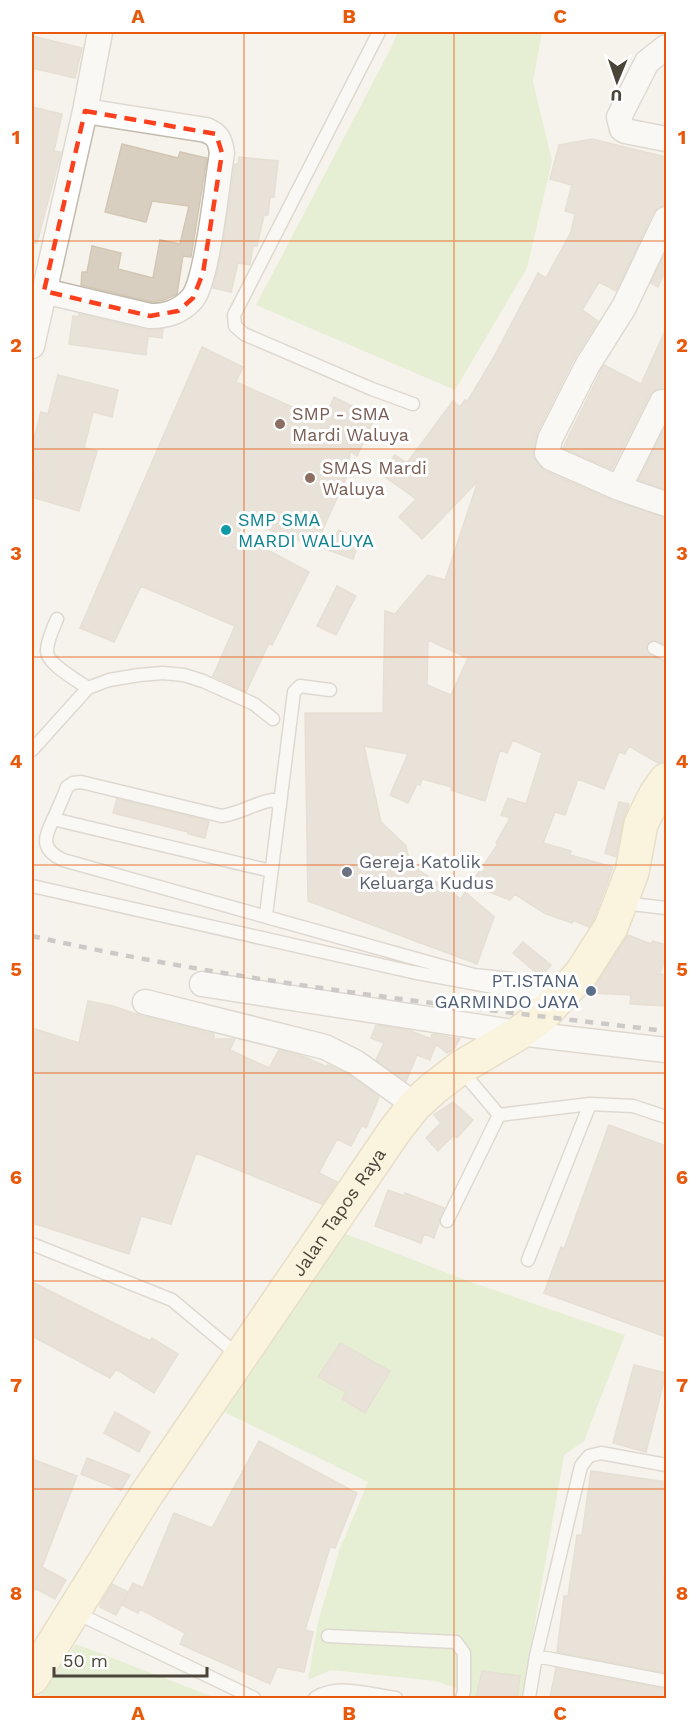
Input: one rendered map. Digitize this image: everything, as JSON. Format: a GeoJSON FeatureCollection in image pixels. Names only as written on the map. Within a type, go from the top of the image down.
{"type":"FeatureCollection","features":[{"type":"Feature","properties":{"kind":"main road","name":"Jalan Tapos Raya"},"geometry":{"type":"LineString","coordinates":[[32,1678],[146,1495],[396,1129],[415,1105],[460,1068],[519,1033],[541,1017],[544,996],[587,964],[611,927],[632,872],[641,824],[666,780]]}},
{"type":"Feature","properties":{"kind":"street"},"geometry":{"type":"LineString","coordinates":[[32,346],[85,111],[100,32]]}},
{"type":"Feature","properties":{"kind":"street"},"geometry":{"type":"LineString","coordinates":[[666,47],[647,62],[619,117],[622,129],[625,131],[666,139]]}},
{"type":"Feature","properties":{"kind":"street"},"geometry":{"type":"LineString","coordinates":[[44,291],[150,316],[159,316],[178,311],[193,298],[203,273],[222,153],[216,134],[206,130],[85,111]]}},
{"type":"Feature","properties":{"kind":"street"},"geometry":{"type":"LineString","coordinates":[[666,219],[624,307],[587,366],[547,448],[547,453],[551,458],[620,488],[666,504]]}},
{"type":"Feature","properties":{"kind":"street"},"geometry":{"type":"LineString","coordinates":[[620,488],[662,402]]}},
{"type":"Feature","properties":{"kind":"street"},"geometry":{"type":"LineString","coordinates":[[202,984],[519,1033],[666,1050]]}},
{"type":"Feature","properties":{"kind":"street"},"geometry":{"type":"LineString","coordinates":[[145,1002],[325,1047],[355,1062],[415,1105]]}},
{"type":"Feature","properties":{"kind":"lane"},"geometry":{"type":"LineString","coordinates":[[379,32],[234,315],[234,326],[244,334],[372,389],[413,404]]}},
{"type":"Feature","properties":{"kind":"lane"},"geometry":{"type":"LineString","coordinates":[[57,619],[46,654],[50,661],[88,688]]}},
{"type":"Feature","properties":{"kind":"lane"},"geometry":{"type":"LineString","coordinates":[[654,648],[666,654]]}},
{"type":"Feature","properties":{"kind":"lane"},"geometry":{"type":"LineString","coordinates":[[32,750],[88,688],[109,680],[139,675],[163,673],[184,675],[203,681],[254,704],[273,719]]}},
{"type":"Feature","properties":{"kind":"lane"},"geometry":{"type":"LineString","coordinates":[[266,915],[294,692],[300,686],[330,690]]}},
{"type":"Feature","properties":{"kind":"lane"},"geometry":{"type":"LineString","coordinates":[[280,806],[273,800],[261,802],[240,813],[222,816],[81,782],[73,783],[67,788],[46,832],[46,844],[54,855],[63,860],[474,975],[513,979],[544,996]]}},
{"type":"Feature","properties":{"kind":"lane"},"geometry":{"type":"LineString","coordinates":[[53,819],[271,871]]}},
{"type":"Feature","properties":{"kind":"lane"},"geometry":{"type":"LineString","coordinates":[[32,886],[412,972],[544,996]]}},
{"type":"Feature","properties":{"kind":"lane"},"geometry":{"type":"LineString","coordinates":[[621,903],[666,908]]}},
{"type":"Feature","properties":{"kind":"lane"},"geometry":{"type":"LineString","coordinates":[[460,1068],[499,1114]]}},
{"type":"Feature","properties":{"kind":"lane"},"geometry":{"type":"LineString","coordinates":[[499,1114],[590,1104],[633,1106],[666,1117]]}},
{"type":"Feature","properties":{"kind":"lane"},"geometry":{"type":"LineString","coordinates":[[528,1260],[590,1104]]}},
{"type":"Feature","properties":{"kind":"lane"},"geometry":{"type":"LineString","coordinates":[[447,1221],[499,1114]]}},
{"type":"Feature","properties":{"kind":"lane"},"geometry":{"type":"LineString","coordinates":[[32,1244],[171,1300],[240,1357]]}},
{"type":"Feature","properties":{"kind":"lane"},"geometry":{"type":"LineString","coordinates":[[529,1698],[536,1656],[581,1467],[589,1456],[601,1453],[666,1465]]}},
{"type":"Feature","properties":{"kind":"lane"},"geometry":{"type":"LineString","coordinates":[[87,1618],[254,1698]]}},
{"type":"Feature","properties":{"kind":"lane"},"geometry":{"type":"LineString","coordinates":[[328,1636],[456,1642],[464,1653],[462,1698]]}},
{"type":"Feature","properties":{"kind":"lane"},"geometry":{"type":"LineString","coordinates":[[536,1656],[666,1681]]}},
{"type":"Feature","properties":{"kind":"lane"},"geometry":{"type":"LineString","coordinates":[[315,1698],[324,1693],[341,1690],[396,1698]]}},
{"type":"Feature","properties":{"kind":"highlighted area"},"geometry":{"type":"Polygon","coordinates":[[[85,111],[216,134],[222,153],[203,273],[193,298],[178,311],[150,316],[44,291],[85,111]]]}},
{"type":"Feature","properties":{"kind":"green space"},"geometry":{"type":"Polygon","coordinates":[[[398,32],[542,32],[533,82],[552,161],[527,268],[455,390],[256,305],[398,32]]]}},
{"type":"Feature","properties":{"kind":"green space"},"geometry":{"type":"Polygon","coordinates":[[[341,1232],[468,1281],[625,1335],[584,1441],[564,1455],[522,1698],[467,1698],[464,1691],[436,1681],[331,1670],[308,1680],[318,1622],[339,1551],[368,1482],[222,1411],[341,1232]]]}},
{"type":"Feature","properties":{"kind":"green space"},"geometry":{"type":"Polygon","coordinates":[[[76,1644],[216,1698],[39,1698],[76,1644]]]}},
{"type":"Feature","properties":{"kind":"building"},"geometry":{"type":"Polygon","coordinates":[[[32,36],[82,48],[75,78],[32,68],[32,36]]]}},
{"type":"Feature","properties":{"kind":"building"},"geometry":{"type":"Polygon","coordinates":[[[32,107],[62,114],[54,151],[61,152],[37,243],[32,243],[32,107]]]}},
{"type":"Feature","properties":{"kind":"building"},"geometry":{"type":"Polygon","coordinates":[[[592,139],[666,157],[666,205],[658,207],[653,213],[616,291],[599,282],[582,310],[598,321],[574,359],[537,433],[533,456],[545,471],[613,501],[666,518],[666,645],[653,640],[646,648],[650,655],[666,662],[666,757],[663,762],[658,763],[629,746],[625,754],[619,752],[604,789],[578,779],[565,815],[555,812],[543,843],[571,851],[570,855],[613,867],[589,927],[573,920],[572,923],[544,913],[515,894],[510,900],[470,885],[498,844],[496,843],[510,818],[501,815],[508,798],[526,804],[542,753],[513,740],[507,753],[500,750],[485,801],[451,790],[452,787],[422,779],[408,803],[390,795],[408,754],[364,746],[381,822],[406,846],[410,864],[461,899],[465,892],[494,917],[477,964],[308,901],[305,713],[383,713],[385,611],[395,614],[428,575],[445,580],[478,481],[422,539],[399,517],[416,499],[381,474],[395,455],[407,463],[453,401],[460,407],[465,400],[467,402],[494,357],[538,273],[546,278],[571,232],[575,214],[565,211],[572,185],[550,179],[559,145],[592,139]],[[428,640],[427,685],[451,695],[468,658],[428,640]]]}},
{"type":"Feature","properties":{"kind":"building"},"geometry":{"type":"Polygon","coordinates":[[[122,144],[178,158],[180,152],[207,158],[191,257],[183,256],[177,294],[164,300],[151,302],[81,285],[82,272],[87,272],[92,246],[121,253],[118,269],[153,278],[160,240],[180,244],[189,206],[152,201],[146,222],[105,212],[122,144]]]}},
{"type":"Feature","properties":{"kind":"building"},"geometry":{"type":"Polygon","coordinates":[[[239,157],[278,161],[274,197],[270,197],[268,215],[264,215],[257,246],[253,246],[250,265],[238,263],[231,292],[213,288],[221,255],[235,164],[238,164],[239,157]]]}},
{"type":"Feature","properties":{"kind":"building"},"geometry":{"type":"Polygon","coordinates":[[[666,251],[666,269],[658,287],[651,283],[666,251]]]}},
{"type":"Feature","properties":{"kind":"building"},"geometry":{"type":"Polygon","coordinates":[[[79,314],[147,330],[163,329],[162,338],[148,336],[146,355],[69,344],[73,316],[78,317],[79,314]]]}},
{"type":"Feature","properties":{"kind":"building"},"geometry":{"type":"Polygon","coordinates":[[[666,329],[666,389],[655,390],[649,396],[612,469],[563,448],[604,365],[641,384],[666,329]]]}},
{"type":"Feature","properties":{"kind":"building","name":"SMP SMA MARDI WALUYA"},"geometry":{"type":"Polygon","coordinates":[[[202,347],[243,367],[236,382],[324,421],[334,397],[375,417],[357,456],[350,451],[348,474],[315,546],[244,521],[238,534],[309,572],[272,645],[269,643],[246,692],[213,676],[235,626],[141,586],[114,642],[80,628],[202,347]]]}},
{"type":"Feature","properties":{"kind":"building"},"geometry":{"type":"Polygon","coordinates":[[[58,375],[118,390],[112,417],[93,412],[84,448],[97,451],[79,511],[32,497],[32,482],[36,466],[32,465],[32,446],[41,412],[48,414],[58,375]]]}},
{"type":"Feature","properties":{"kind":"building"},"geometry":{"type":"Polygon","coordinates":[[[666,425],[666,489],[639,480],[666,425]]]}},
{"type":"Feature","properties":{"kind":"building"},"geometry":{"type":"Polygon","coordinates":[[[339,530],[360,539],[353,559],[325,549],[339,530]]]}},
{"type":"Feature","properties":{"kind":"building"},"geometry":{"type":"Polygon","coordinates":[[[337,586],[356,596],[336,635],[317,626],[337,586]]]}},
{"type":"Feature","properties":{"kind":"building"},"geometry":{"type":"Polygon","coordinates":[[[117,799],[209,821],[205,838],[113,813],[117,799]]]}},
{"type":"Feature","properties":{"kind":"building"},"geometry":{"type":"Polygon","coordinates":[[[619,802],[629,804],[616,857],[605,853],[619,802]]]}},
{"type":"Feature","properties":{"kind":"building"},"geometry":{"type":"Polygon","coordinates":[[[628,935],[651,944],[653,941],[666,945],[666,954],[660,974],[666,975],[666,1006],[630,1004],[631,995],[590,993],[628,935]]]}},
{"type":"Feature","properties":{"kind":"building"},"geometry":{"type":"Polygon","coordinates":[[[523,942],[551,965],[541,977],[513,953],[523,942]]]}},
{"type":"Feature","properties":{"kind":"building"},"geometry":{"type":"Polygon","coordinates":[[[88,1001],[214,1034],[214,1039],[235,1039],[230,1050],[269,1068],[279,1050],[305,1057],[348,1074],[379,1097],[366,1128],[362,1125],[351,1146],[337,1139],[319,1173],[337,1182],[322,1204],[196,1153],[171,1224],[141,1216],[129,1254],[32,1223],[32,1028],[79,1043],[88,1001]]]}},
{"type":"Feature","properties":{"kind":"building"},"geometry":{"type":"Polygon","coordinates":[[[376,1025],[408,1030],[431,1039],[432,1034],[460,1039],[453,1050],[447,1053],[436,1044],[430,1060],[417,1055],[406,1081],[376,1060],[384,1043],[371,1038],[376,1025]]]}},
{"type":"Feature","properties":{"kind":"building"},"geometry":{"type":"Polygon","coordinates":[[[453,1102],[473,1120],[457,1138],[454,1135],[438,1151],[426,1138],[441,1123],[434,1115],[453,1102]]]}},
{"type":"Feature","properties":{"kind":"building"},"geometry":{"type":"Polygon","coordinates":[[[609,1125],[666,1146],[666,1337],[544,1293],[561,1247],[564,1249],[609,1125]]]}},
{"type":"Feature","properties":{"kind":"building"},"geometry":{"type":"Polygon","coordinates":[[[388,1190],[404,1196],[405,1193],[444,1208],[434,1238],[424,1234],[421,1243],[375,1226],[388,1190]]]}},
{"type":"Feature","properties":{"kind":"building"},"geometry":{"type":"Polygon","coordinates":[[[32,1282],[150,1341],[152,1338],[178,1354],[154,1393],[116,1369],[110,1378],[32,1336],[32,1282]]]}},
{"type":"Feature","properties":{"kind":"building"},"geometry":{"type":"Polygon","coordinates":[[[340,1343],[390,1371],[365,1413],[342,1399],[346,1392],[318,1377],[340,1343]]]}},
{"type":"Feature","properties":{"kind":"building"},"geometry":{"type":"Polygon","coordinates":[[[634,1365],[666,1373],[646,1452],[613,1443],[634,1365]]]}},
{"type":"Feature","properties":{"kind":"building"},"geometry":{"type":"Polygon","coordinates":[[[115,1412],[150,1432],[139,1452],[104,1433],[115,1412]]]}},
{"type":"Feature","properties":{"kind":"building"},"geometry":{"type":"Polygon","coordinates":[[[259,1441],[357,1493],[335,1548],[330,1547],[305,1630],[313,1632],[304,1672],[277,1667],[270,1684],[180,1644],[185,1633],[140,1609],[138,1613],[122,1605],[133,1583],[143,1588],[174,1513],[212,1528],[259,1441]]]}},
{"type":"Feature","properties":{"kind":"building"},"geometry":{"type":"Polygon","coordinates":[[[87,1458],[130,1475],[121,1490],[81,1474],[87,1458]]]}},
{"type":"Feature","properties":{"kind":"building"},"geometry":{"type":"Polygon","coordinates":[[[32,1459],[77,1476],[42,1567],[66,1580],[55,1599],[35,1588],[32,1592],[32,1459]]]}},
{"type":"Feature","properties":{"kind":"building"},"geometry":{"type":"Polygon","coordinates":[[[591,1471],[666,1482],[666,1563],[663,1590],[666,1590],[666,1673],[557,1652],[564,1596],[568,1596],[577,1535],[582,1535],[591,1471]]]}},
{"type":"Feature","properties":{"kind":"building"},"geometry":{"type":"Polygon","coordinates":[[[112,1584],[128,1592],[116,1615],[100,1607],[112,1584]]]}},
{"type":"Feature","properties":{"kind":"building"},"geometry":{"type":"Polygon","coordinates":[[[556,1668],[666,1689],[666,1698],[550,1698],[556,1668]]]}},
{"type":"Feature","properties":{"kind":"building"},"geometry":{"type":"Polygon","coordinates":[[[482,1671],[520,1676],[517,1698],[476,1698],[482,1671]]]}},
{"type":"Feature","properties":{"kind":"railway"},"geometry":{"type":"LineString","coordinates":[[32,936],[110,953],[348,992],[666,1031]]}},
{"type":"Feature","properties":{"kind":"place","name":"SMP - SMA Mardi Waluya"},"geometry":{"type":"Point","coordinates":[280,424]}},
{"type":"Feature","properties":{"kind":"place","name":"SMAS Mardi Waluya"},"geometry":{"type":"Point","coordinates":[310,478]}},
{"type":"Feature","properties":{"kind":"place","name":"SMP SMA MARDI WALUYA"},"geometry":{"type":"Point","coordinates":[226,530]}},
{"type":"Feature","properties":{"kind":"place","name":"Gereja Katolik Keluarga Kudus"},"geometry":{"type":"Point","coordinates":[347,872]}},
{"type":"Feature","properties":{"kind":"place","name":"PT.ISTANA GARMINDO JAYA"},"geometry":{"type":"Point","coordinates":[591,991]}}]}
